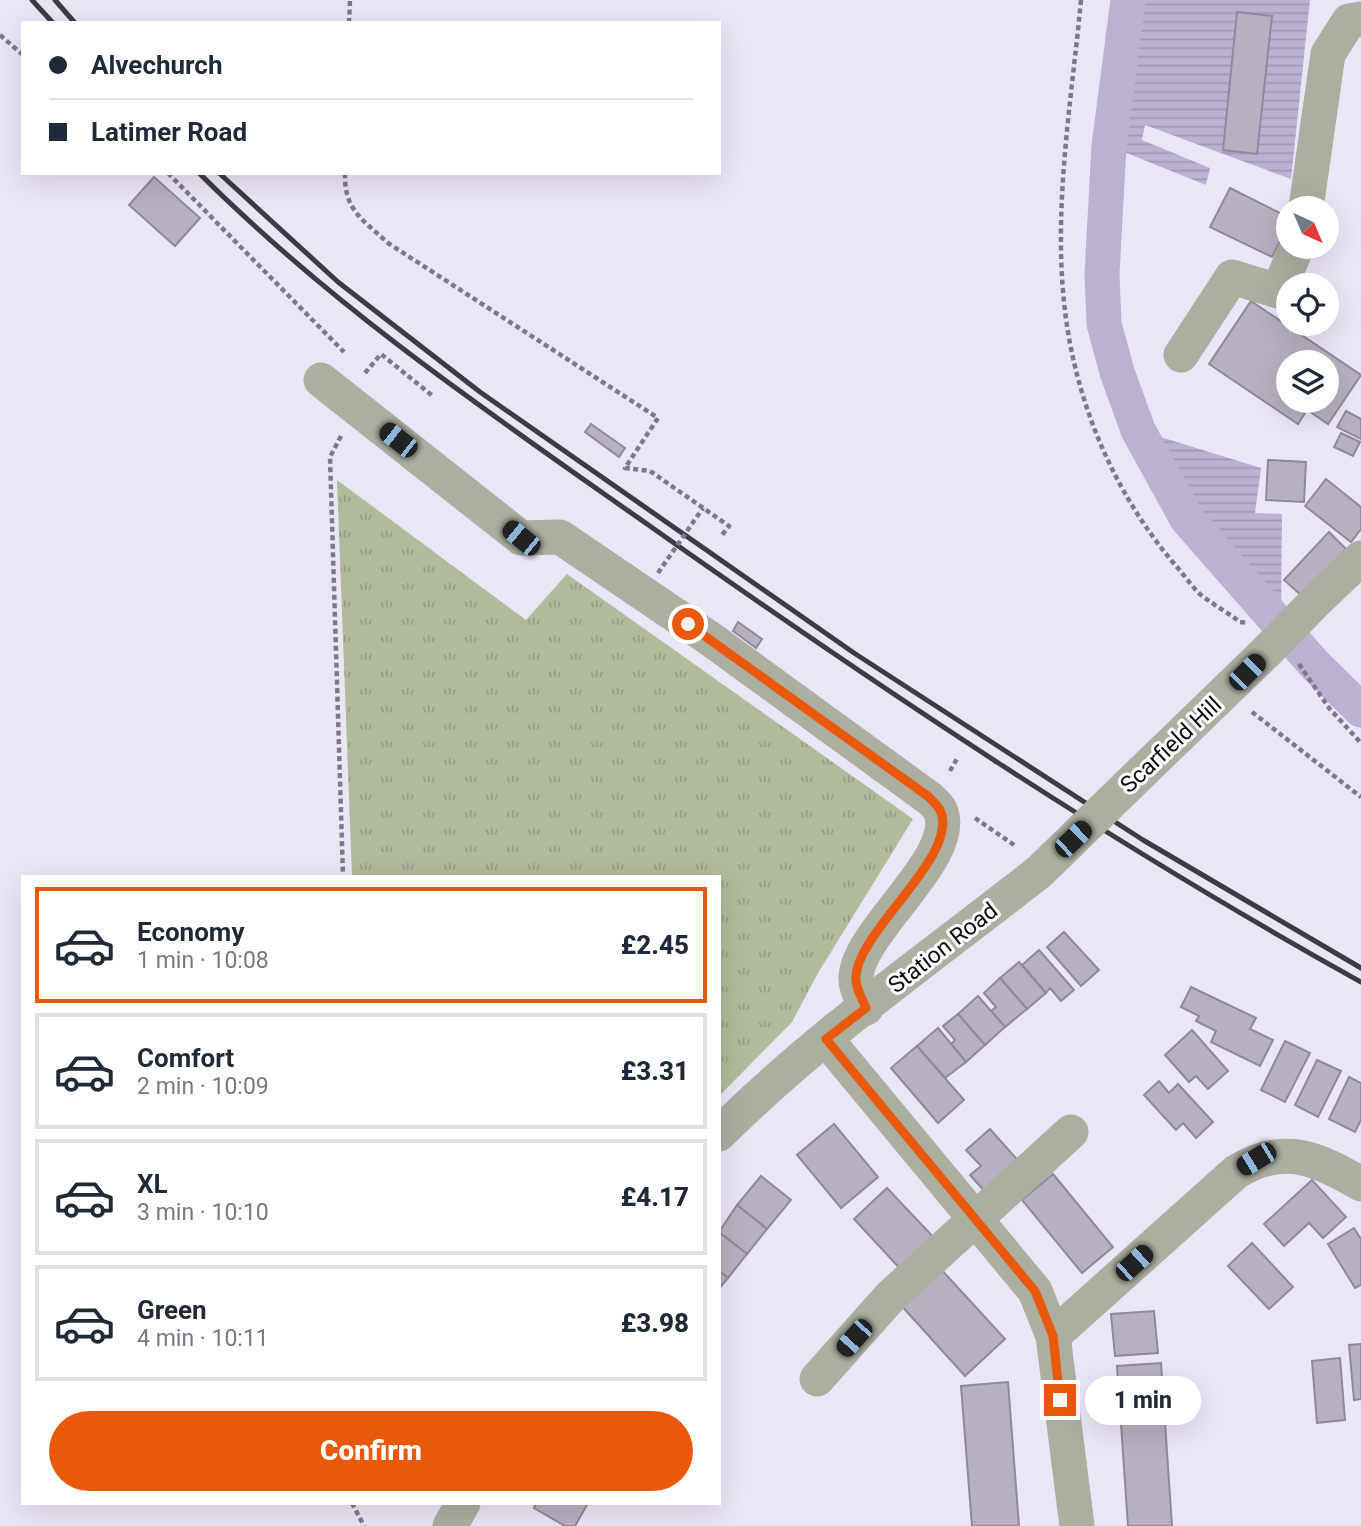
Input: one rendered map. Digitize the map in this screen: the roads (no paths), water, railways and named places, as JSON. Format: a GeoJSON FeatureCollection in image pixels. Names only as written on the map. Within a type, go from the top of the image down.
{"type":"FeatureCollection","features":[{"type":"Feature","properties":{"kind":"street"},"geometry":{"type":"LineString","coordinates":[[1308,196],[1328,54],[1349,21],[1361,19]]}},
{"type":"Feature","properties":{"kind":"street"},"geometry":{"type":"LineString","coordinates":[[1181,355],[1232,277],[1278,291],[1292,259]]}},
{"type":"Feature","properties":{"kind":"street"},"geometry":{"type":"LineString","coordinates":[[321,380],[521,538],[559,537],[709,638],[929,797],[940,811],[941,833],[918,879],[864,950],[855,979],[866,1008]]}},
{"type":"Feature","properties":{"kind":"street","name":"Scarfield Hill"},"geometry":{"type":"LineString","coordinates":[[1033,863],[1142,772],[1361,558]]}},
{"type":"Feature","properties":{"kind":"street","name":"Station Road"},"geometry":{"type":"LineString","coordinates":[[721,1132],[749,1105],[1033,863]]}},
{"type":"Feature","properties":{"kind":"street"},"geometry":{"type":"LineString","coordinates":[[826,1039],[1035,1291],[1053,1336],[1077,1526]]}},
{"type":"Feature","properties":{"kind":"street"},"geometry":{"type":"LineString","coordinates":[[817,1379],[891,1296],[1071,1132]]}},
{"type":"Feature","properties":{"kind":"street"},"geometry":{"type":"LineString","coordinates":[[1053,1336],[1236,1172],[1256,1159],[1276,1154],[1326,1164],[1361,1184]]}},
{"type":"Feature","properties":{"kind":"street"},"geometry":{"type":"LineString","coordinates":[[450,1526],[462,1505]]}},
{"type":"Feature","properties":{"kind":"waterway"},"geometry":{"type":"LineString","coordinates":[[1128,0],[1109,146],[1102,274],[1104,324],[1117,372],[1138,430],[1187,519],[1315,665],[1361,710]]}},
{"type":"Feature","properties":{"kind":"railway"},"geometry":{"type":"LineString","coordinates":[[32,0],[51,21]]}},
{"type":"Feature","properties":{"kind":"railway"},"geometry":{"type":"LineString","coordinates":[[55,0],[73,21]]}},
{"type":"Feature","properties":{"kind":"railway"},"geometry":{"type":"LineString","coordinates":[[201,175],[359,315],[473,401],[734,585],[1087,820],[1361,982]]}},
{"type":"Feature","properties":{"kind":"railway"},"geometry":{"type":"LineString","coordinates":[[221,175],[338,282],[480,392],[854,653],[1143,840],[1361,968]]}}]}
